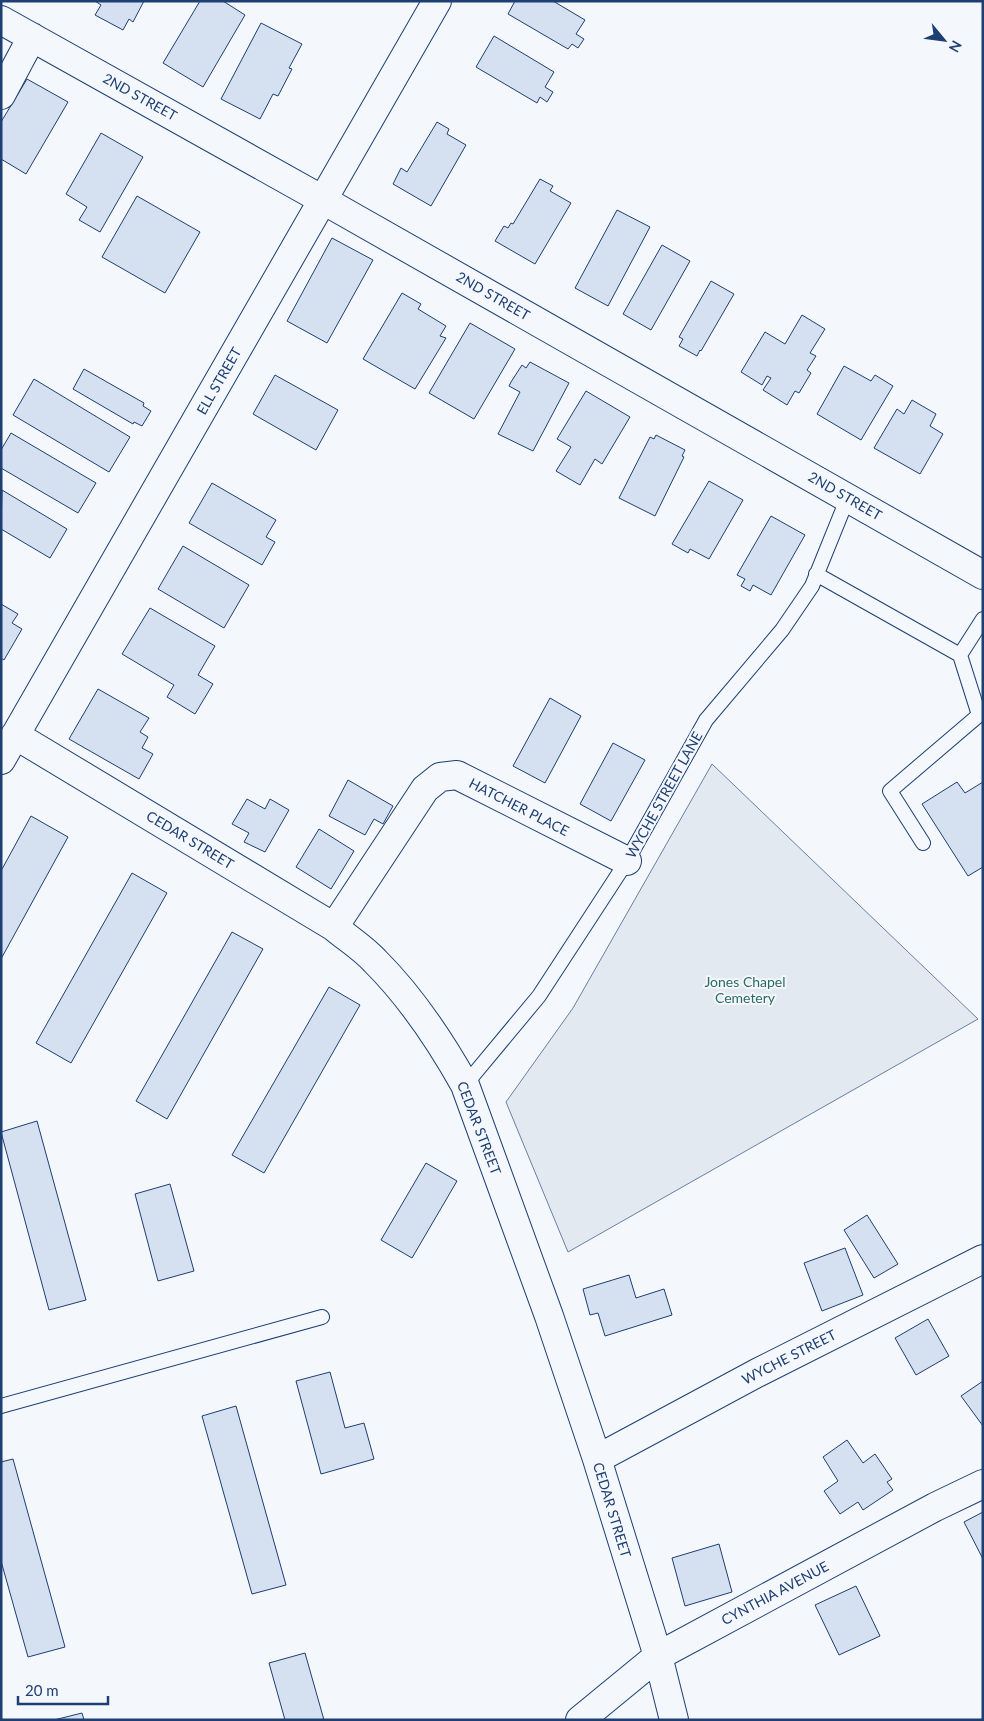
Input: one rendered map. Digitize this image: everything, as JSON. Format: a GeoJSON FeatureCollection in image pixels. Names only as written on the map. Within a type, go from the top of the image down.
{"type":"FeatureCollection","features":[{"type":"Feature","properties":{"kind":"street","name":"ELL STREET"},"geometry":{"type":"LineString","coordinates":[[1,760],[437,1]]}},
{"type":"Feature","properties":{"kind":"street","name":"2ND STREET"},"geometry":{"type":"LineString","coordinates":[[1,20],[323,200],[983,575]]}},
{"type":"Feature","properties":{"kind":"street"},"geometry":{"type":"LineString","coordinates":[[1,95],[32,37]]}},
{"type":"Feature","properties":{"kind":"street","name":"CEDAR STREET"},"geometry":{"type":"LineString","coordinates":[[15,735],[334,926],[375,961],[414,1006],[447,1053],[465,1086],[549,1316],[658,1656],[674,1720]]}},
{"type":"Feature","properties":{"kind":"street","name":"HATCHER PLACE"},"geometry":{"type":"LineString","coordinates":[[334,926],[425,789],[440,777],[456,775],[627,861]]}},
{"type":"Feature","properties":{"kind":"street","name":"WYCHE STREET"},"geometry":{"type":"LineString","coordinates":[[596,1459],[756,1373],[983,1259]]}},
{"type":"Feature","properties":{"kind":"street","name":"CYNTHIA AVENUE"},"geometry":{"type":"LineString","coordinates":[[580,1720],[658,1656],[935,1507],[983,1484]]}},
{"type":"Feature","properties":{"kind":"lane","name":"WYCHE STREET LANE"},"geometry":{"type":"LineString","coordinates":[[465,1086],[539,996],[627,861],[706,720],[782,630],[812,586],[848,497]]}},
{"type":"Feature","properties":{"kind":"lane"},"geometry":{"type":"LineString","coordinates":[[816,574],[960,655],[979,714],[890,791],[923,843]]}},
{"type":"Feature","properties":{"kind":"lane"},"geometry":{"type":"LineString","coordinates":[[960,655],[983,620]]}},
{"type":"Feature","properties":{"kind":"lane"},"geometry":{"type":"LineString","coordinates":[[1,1406],[322,1316]]}},
{"type":"Feature","properties":{"kind":"green space","name":"Jones Chapel Cemetery"},"geometry":{"type":"Polygon","coordinates":[[[712,764],[978,1019],[568,1252],[506,1102],[573,1008],[712,764]]]}},
{"type":"Feature","properties":{"kind":"building"},"geometry":{"type":"Polygon","coordinates":[[[95,1],[144,1],[133,22],[129,19],[123,30],[95,15],[101,5],[95,1]]]}},
{"type":"Feature","properties":{"kind":"building"},"geometry":{"type":"Polygon","coordinates":[[[200,1],[223,1],[245,15],[203,87],[163,63],[200,1]]]}},
{"type":"Feature","properties":{"kind":"building"},"geometry":{"type":"Polygon","coordinates":[[[515,1],[553,1],[585,20],[576,34],[584,39],[578,48],[572,44],[568,49],[508,14],[515,1]]]}},
{"type":"Feature","properties":{"kind":"building"},"geometry":{"type":"Polygon","coordinates":[[[261,23],[302,44],[289,68],[292,69],[278,96],[273,94],[260,119],[221,99],[261,23]]]}},
{"type":"Feature","properties":{"kind":"building"},"geometry":{"type":"Polygon","coordinates":[[[494,36],[554,72],[545,87],[553,92],[547,102],[540,97],[537,103],[476,67],[494,36]]]}},
{"type":"Feature","properties":{"kind":"building"},"geometry":{"type":"Polygon","coordinates":[[[27,79],[68,102],[26,174],[1,159],[1,122],[27,79]]]}},
{"type":"Feature","properties":{"kind":"building"},"geometry":{"type":"Polygon","coordinates":[[[437,122],[449,129],[447,134],[466,145],[431,206],[393,184],[401,168],[407,172],[437,122]]]}},
{"type":"Feature","properties":{"kind":"building"},"geometry":{"type":"Polygon","coordinates":[[[101,133],[143,157],[100,232],[79,220],[87,207],[66,194],[101,133]]]}},
{"type":"Feature","properties":{"kind":"building"},"geometry":{"type":"Polygon","coordinates":[[[540,179],[553,186],[550,191],[571,203],[535,264],[495,241],[504,226],[508,228],[511,223],[513,224],[540,179]]]}},
{"type":"Feature","properties":{"kind":"building"},"geometry":{"type":"Polygon","coordinates":[[[137,196],[200,232],[165,293],[102,257],[137,196]]]}},
{"type":"Feature","properties":{"kind":"building"},"geometry":{"type":"Polygon","coordinates":[[[617,210],[650,227],[608,306],[575,288],[617,210]]]}},
{"type":"Feature","properties":{"kind":"building"},"geometry":{"type":"Polygon","coordinates":[[[332,238],[373,260],[327,343],[287,321],[332,238]]]}},
{"type":"Feature","properties":{"kind":"building"},"geometry":{"type":"Polygon","coordinates":[[[662,245],[690,261],[651,330],[623,314],[662,245]]]}},
{"type":"Feature","properties":{"kind":"building"},"geometry":{"type":"Polygon","coordinates":[[[711,281],[734,294],[697,356],[679,346],[683,339],[679,337],[711,281]]]}},
{"type":"Feature","properties":{"kind":"building"},"geometry":{"type":"Polygon","coordinates":[[[402,293],[421,304],[418,309],[446,326],[440,336],[446,338],[415,389],[363,359],[402,293]]]}},
{"type":"Feature","properties":{"kind":"building"},"geometry":{"type":"Polygon","coordinates":[[[802,315],[825,329],[810,353],[816,356],[807,370],[811,373],[799,393],[795,391],[787,405],[763,390],[771,378],[767,376],[762,385],[741,372],[765,332],[785,344],[802,315]]]}},
{"type":"Feature","properties":{"kind":"building"},"geometry":{"type":"Polygon","coordinates":[[[470,323],[515,349],[474,419],[429,393],[470,323]]]}},
{"type":"Feature","properties":{"kind":"building"},"geometry":{"type":"Polygon","coordinates":[[[530,362],[569,383],[533,451],[498,434],[520,392],[509,386],[522,365],[526,368],[530,362]]]}},
{"type":"Feature","properties":{"kind":"building"},"geometry":{"type":"Polygon","coordinates":[[[844,366],[871,381],[875,375],[893,386],[861,440],[817,414],[844,366]]]}},
{"type":"Feature","properties":{"kind":"building"},"geometry":{"type":"Polygon","coordinates":[[[84,369],[144,403],[143,406],[151,411],[142,426],[134,422],[133,424],[73,389],[84,369]]]}},
{"type":"Feature","properties":{"kind":"building"},"geometry":{"type":"Polygon","coordinates":[[[275,375],[338,410],[316,450],[253,414],[275,375]]]}},
{"type":"Feature","properties":{"kind":"building"},"geometry":{"type":"Polygon","coordinates":[[[34,379],[130,437],[109,472],[13,415],[34,379]]]}},
{"type":"Feature","properties":{"kind":"building"},"geometry":{"type":"Polygon","coordinates":[[[586,391],[630,417],[602,464],[595,459],[580,485],[556,471],[571,447],[557,439],[586,391]]]}},
{"type":"Feature","properties":{"kind":"building"},"geometry":{"type":"Polygon","coordinates":[[[912,400],[936,414],[930,426],[943,434],[920,474],[874,448],[897,409],[904,414],[912,400]]]}},
{"type":"Feature","properties":{"kind":"building"},"geometry":{"type":"Polygon","coordinates":[[[11,433],[96,483],[78,513],[1,468],[1,450],[11,433]]]}},
{"type":"Feature","properties":{"kind":"building"},"geometry":{"type":"Polygon","coordinates":[[[656,435],[685,450],[682,456],[684,457],[655,516],[619,498],[650,437],[654,439],[656,435]]]}},
{"type":"Feature","properties":{"kind":"building"},"geometry":{"type":"Polygon","coordinates":[[[709,481],[743,500],[709,559],[690,549],[688,553],[672,544],[709,481]]]}},
{"type":"Feature","properties":{"kind":"building"},"geometry":{"type":"Polygon","coordinates":[[[212,483],[276,520],[266,537],[275,542],[262,565],[189,523],[212,483]]]}},
{"type":"Feature","properties":{"kind":"building"},"geometry":{"type":"Polygon","coordinates":[[[2,490],[67,529],[50,558],[1,529],[2,490]]]}},
{"type":"Feature","properties":{"kind":"building"},"geometry":{"type":"Polygon","coordinates":[[[771,516],[805,535],[771,595],[753,585],[750,591],[741,586],[745,579],[737,575],[771,516]]]}},
{"type":"Feature","properties":{"kind":"building"},"geometry":{"type":"Polygon","coordinates":[[[183,546],[249,585],[224,628],[158,589],[183,546]]]}},
{"type":"Feature","properties":{"kind":"building"},"geometry":{"type":"Polygon","coordinates":[[[1,604],[18,614],[12,623],[22,629],[4,660],[1,658],[1,604]]]}},
{"type":"Feature","properties":{"kind":"building"},"geometry":{"type":"Polygon","coordinates":[[[150,608],[215,646],[198,675],[213,684],[195,714],[167,697],[174,685],[122,654],[150,608]]]}},
{"type":"Feature","properties":{"kind":"building"},"geometry":{"type":"Polygon","coordinates":[[[98,689],[149,718],[140,732],[148,737],[142,748],[153,754],[139,779],[69,739],[98,689]]]}},
{"type":"Feature","properties":{"kind":"building"},"geometry":{"type":"Polygon","coordinates":[[[550,698],[581,716],[545,783],[513,766],[550,698]]]}},
{"type":"Feature","properties":{"kind":"building"},"geometry":{"type":"Polygon","coordinates":[[[613,743],[645,760],[611,821],[580,804],[613,743]]]}},
{"type":"Feature","properties":{"kind":"building"},"geometry":{"type":"Polygon","coordinates":[[[348,780],[393,806],[383,824],[374,819],[365,835],[329,816],[348,780]]]}},
{"type":"Feature","properties":{"kind":"building"},"geometry":{"type":"Polygon","coordinates":[[[957,782],[965,793],[983,782],[983,867],[968,876],[922,804],[957,782]]]}},
{"type":"Feature","properties":{"kind":"building"},"geometry":{"type":"Polygon","coordinates":[[[247,799],[265,809],[270,799],[289,810],[265,852],[244,842],[249,833],[232,824],[247,799]]]}},
{"type":"Feature","properties":{"kind":"building"},"geometry":{"type":"Polygon","coordinates":[[[31,816],[68,837],[1,959],[1,871],[31,816]]]}},
{"type":"Feature","properties":{"kind":"building"},"geometry":{"type":"Polygon","coordinates":[[[319,829],[354,851],[331,889],[296,867],[319,829]]]}},
{"type":"Feature","properties":{"kind":"building"},"geometry":{"type":"Polygon","coordinates":[[[132,873],[167,893],[71,1063],[36,1043],[132,873]]]}},
{"type":"Feature","properties":{"kind":"building"},"geometry":{"type":"Polygon","coordinates":[[[232,932],[263,949],[167,1119],[136,1101],[232,932]]]}},
{"type":"Feature","properties":{"kind":"building"},"geometry":{"type":"Polygon","coordinates":[[[329,987],[360,1005],[264,1173],[232,1155],[329,987]]]}},
{"type":"Feature","properties":{"kind":"building"},"geometry":{"type":"Polygon","coordinates":[[[37,1121],[86,1300],[49,1310],[1,1132],[37,1121]]]}},
{"type":"Feature","properties":{"kind":"building"},"geometry":{"type":"Polygon","coordinates":[[[426,1163],[457,1181],[412,1258],[381,1240],[426,1163]]]}},
{"type":"Feature","properties":{"kind":"building"},"geometry":{"type":"Polygon","coordinates":[[[170,1184],[194,1271],[158,1281],[135,1194],[170,1184]]]}},
{"type":"Feature","properties":{"kind":"building"},"geometry":{"type":"Polygon","coordinates":[[[867,1215],[898,1264],[874,1278],[844,1230],[867,1215]]]}},
{"type":"Feature","properties":{"kind":"building"},"geometry":{"type":"Polygon","coordinates":[[[845,1248],[863,1295],[822,1311],[804,1263],[845,1248]]]}},
{"type":"Feature","properties":{"kind":"building"},"geometry":{"type":"Polygon","coordinates":[[[629,1275],[636,1298],[664,1289],[672,1315],[605,1336],[598,1313],[590,1315],[583,1289],[629,1275]]]}},
{"type":"Feature","properties":{"kind":"building"},"geometry":{"type":"Polygon","coordinates":[[[928,1319],[949,1356],[916,1375],[895,1338],[928,1319]]]}},
{"type":"Feature","properties":{"kind":"building"},"geometry":{"type":"Polygon","coordinates":[[[330,1372],[345,1428],[364,1423],[374,1459],[321,1474],[296,1381],[330,1372]]]}},
{"type":"Feature","properties":{"kind":"building"},"geometry":{"type":"Polygon","coordinates":[[[983,1381],[983,1426],[961,1396],[983,1381]]]}},
{"type":"Feature","properties":{"kind":"building"},"geometry":{"type":"Polygon","coordinates":[[[236,1406],[286,1585],[252,1594],[202,1416],[236,1406]]]}},
{"type":"Feature","properties":{"kind":"building"},"geometry":{"type":"Polygon","coordinates":[[[847,1440],[863,1463],[875,1454],[892,1479],[887,1482],[893,1490],[863,1510],[858,1502],[840,1514],[824,1491],[838,1481],[823,1457],[847,1440]]]}},
{"type":"Feature","properties":{"kind":"building"},"geometry":{"type":"Polygon","coordinates":[[[13,1459],[65,1647],[28,1657],[1,1561],[1,1462],[13,1459]]]}},
{"type":"Feature","properties":{"kind":"building"},"geometry":{"type":"Polygon","coordinates":[[[983,1512],[983,1559],[964,1522],[983,1512]]]}},
{"type":"Feature","properties":{"kind":"building"},"geometry":{"type":"Polygon","coordinates":[[[719,1544],[732,1592],[685,1606],[672,1558],[719,1544]]]}},
{"type":"Feature","properties":{"kind":"building"},"geometry":{"type":"Polygon","coordinates":[[[856,1586],[880,1636],[839,1655],[815,1605],[856,1586]]]}},
{"type":"Feature","properties":{"kind":"building"},"geometry":{"type":"Polygon","coordinates":[[[305,1653],[324,1720],[285,1720],[269,1663],[305,1653]]]}},
{"type":"Feature","properties":{"kind":"building"},"geometry":{"type":"Polygon","coordinates":[[[82,1713],[84,1720],[54,1720],[82,1713]]]}}]}
